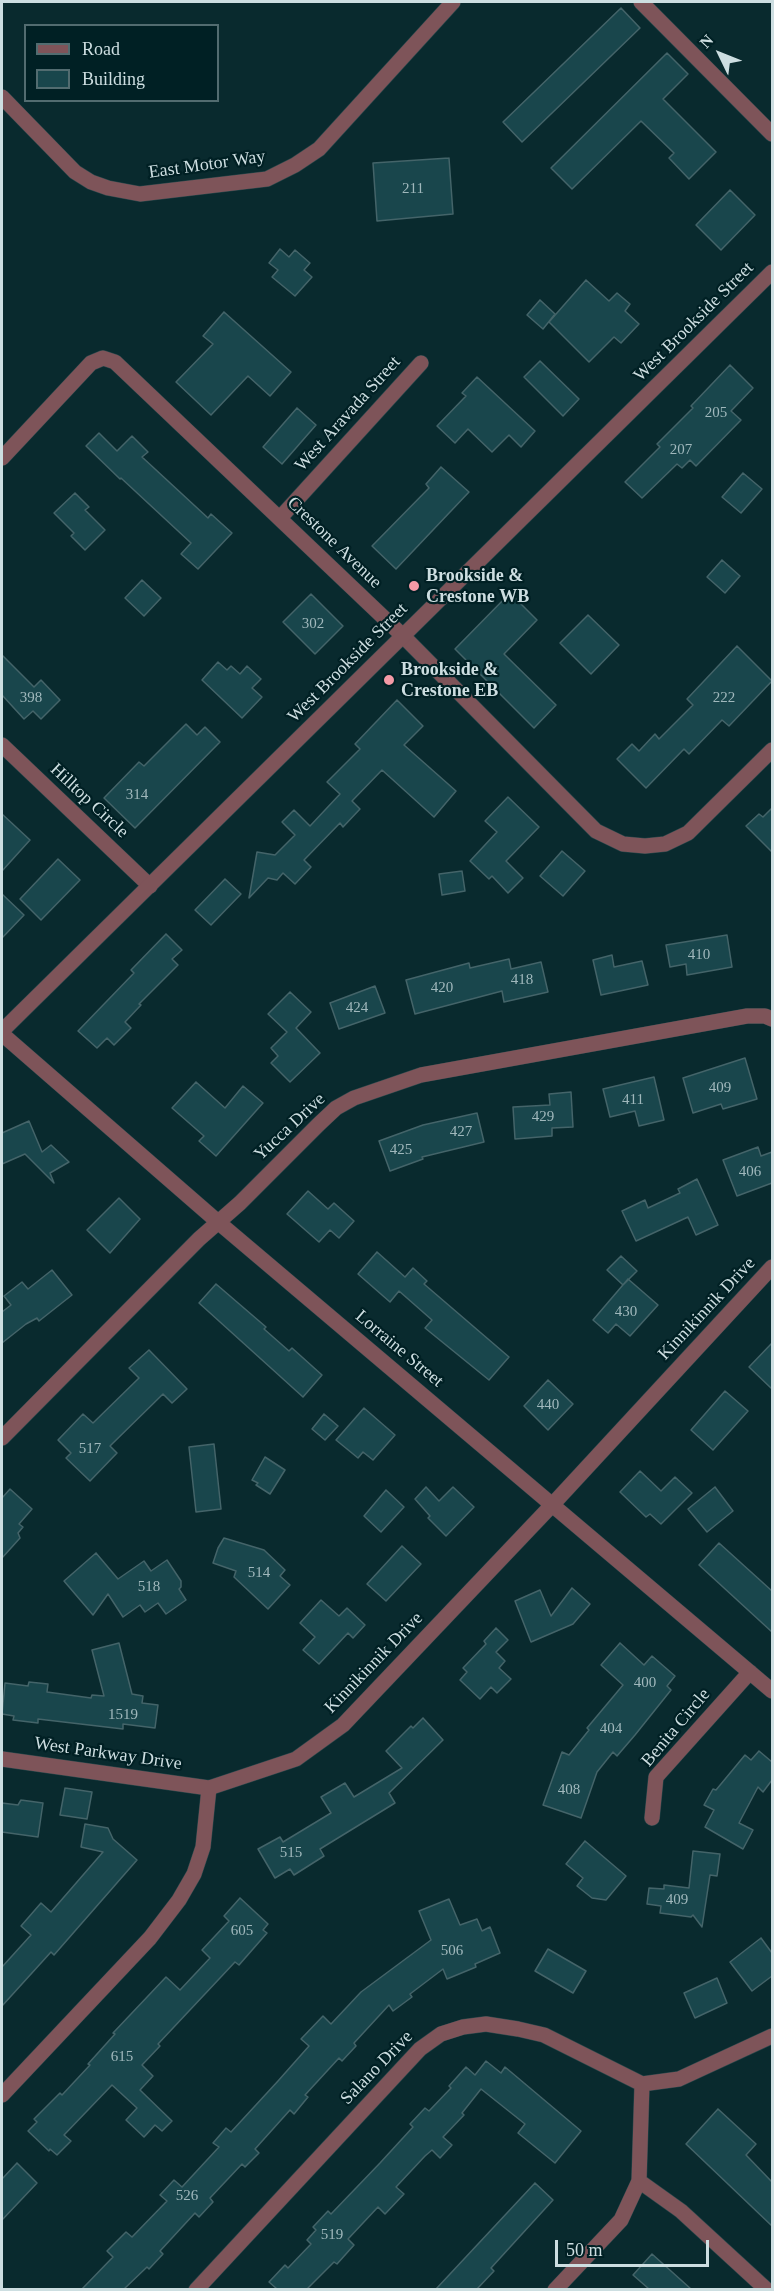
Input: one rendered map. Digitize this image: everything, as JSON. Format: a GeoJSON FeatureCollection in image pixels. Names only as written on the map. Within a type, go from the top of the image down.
{"type":"FeatureCollection","features":[{"type":"Feature","properties":{"kind":"street","name":"East Motor Way"},"geometry":{"type":"LineString","coordinates":[[2,97],[75,172],[91,182],[108,188],[140,194],[267,179],[295,165],[319,149],[453,2]]}},
{"type":"Feature","properties":{"kind":"street"},"geometry":{"type":"LineString","coordinates":[[641,2],[772,134]]}},
{"type":"Feature","properties":{"kind":"street","name":"West Brookside Street"},"geometry":{"type":"LineString","coordinates":[[2,1033],[772,272]]}},
{"type":"Feature","properties":{"kind":"street","name":"Crestone Avenue"},"geometry":{"type":"LineString","coordinates":[[2,458],[86,368],[103,358],[115,362],[403,636],[596,831],[622,844],[645,846],[665,844],[688,833],[772,750]]}},
{"type":"Feature","properties":{"kind":"street","name":"West Aravada Street"},"geometry":{"type":"LineString","coordinates":[[280,518],[421,363]]}},
{"type":"Feature","properties":{"kind":"street","name":"Hilltop Circle"},"geometry":{"type":"LineString","coordinates":[[2,745],[150,886]]}},
{"type":"Feature","properties":{"kind":"street","name":"Yucca Drive"},"geometry":{"type":"LineString","coordinates":[[2,1438],[318,1125],[336,1108],[354,1098],[421,1075],[747,1016],[765,1016],[772,1019]]}},
{"type":"Feature","properties":{"kind":"street","name":"Lorraine Street"},"geometry":{"type":"LineString","coordinates":[[2,1033],[218,1222],[772,1691]]}},
{"type":"Feature","properties":{"kind":"street","name":"Kinnikinnik Drive"},"geometry":{"type":"LineString","coordinates":[[209,1788],[296,1759],[343,1725],[553,1504],[772,1267]]}},
{"type":"Feature","properties":{"kind":"street","name":"Benita Circle"},"geometry":{"type":"LineString","coordinates":[[652,1818],[656,1777],[750,1672]]}},
{"type":"Feature","properties":{"kind":"street","name":"West Parkway Drive"},"geometry":{"type":"LineString","coordinates":[[2,1759],[209,1788]]}},
{"type":"Feature","properties":{"kind":"street"},"geometry":{"type":"LineString","coordinates":[[2,2095],[150,1938],[179,1900],[194,1874],[203,1847],[209,1788]]}},
{"type":"Feature","properties":{"kind":"street","name":"Salano Drive"},"geometry":{"type":"LineString","coordinates":[[196,2289],[420,2049],[441,2034],[464,2026],[486,2024],[544,2035],[642,2084]]}},
{"type":"Feature","properties":{"kind":"street"},"geometry":{"type":"LineString","coordinates":[[555,2289],[621,2220],[639,2181],[642,2084],[679,2079],[772,2036]]}},
{"type":"Feature","properties":{"kind":"street"},"geometry":{"type":"LineString","coordinates":[[639,2181],[681,2211],[767,2289]]}},
{"type":"Feature","properties":{"kind":"building"},"geometry":{"type":"Polygon","coordinates":[[[621,8],[640,28],[522,142],[503,122],[621,8]]]}},
{"type":"Feature","properties":{"kind":"building"},"geometry":{"type":"Polygon","coordinates":[[[667,53],[688,74],[663,99],[716,152],[689,179],[669,158],[674,153],[641,121],[572,189],[551,168],[667,53]]]}},
{"type":"Feature","properties":{"kind":"building"},"geometry":{"type":"Polygon","coordinates":[[[449,158],[453,214],[377,221],[373,163],[449,158]]]}},
{"type":"Feature","properties":{"kind":"building"},"geometry":{"type":"Polygon","coordinates":[[[730,190],[755,215],[721,250],[696,225],[730,190]]]}},
{"type":"Feature","properties":{"kind":"building"},"geometry":{"type":"Polygon","coordinates":[[[280,249],[289,257],[295,250],[310,263],[304,270],[312,277],[295,296],[272,277],[278,270],[269,263],[280,249]]]}},
{"type":"Feature","properties":{"kind":"building"},"geometry":{"type":"Polygon","coordinates":[[[586,280],[609,301],[617,293],[630,304],[625,311],[639,324],[621,343],[614,337],[589,362],[549,322],[586,280]]]}},
{"type":"Feature","properties":{"kind":"building"},"geometry":{"type":"Polygon","coordinates":[[[540,300],[555,314],[543,329],[527,315],[540,300]]]}},
{"type":"Feature","properties":{"kind":"building"},"geometry":{"type":"Polygon","coordinates":[[[224,312],[291,372],[270,396],[248,376],[211,415],[176,382],[213,344],[203,336],[224,312]]]}},
{"type":"Feature","properties":{"kind":"building"},"geometry":{"type":"Polygon","coordinates":[[[540,361],[579,399],[563,416],[524,377],[540,361]]]}},
{"type":"Feature","properties":{"kind":"building"},"geometry":{"type":"Polygon","coordinates":[[[730,365],[753,388],[731,411],[741,420],[696,466],[690,460],[682,468],[677,464],[642,498],[625,482],[660,447],[657,444],[693,408],[691,406],[730,365]]]}},
{"type":"Feature","properties":{"kind":"building"},"geometry":{"type":"Polygon","coordinates":[[[477,377],[535,431],[521,447],[509,435],[492,452],[468,429],[455,443],[437,426],[466,396],[462,393],[477,377]]]}},
{"type":"Feature","properties":{"kind":"building"},"geometry":{"type":"Polygon","coordinates":[[[297,408],[316,425],[282,464],[263,447],[297,408]]]}},
{"type":"Feature","properties":{"kind":"building"},"geometry":{"type":"Polygon","coordinates":[[[99,433],[117,451],[132,436],[148,452],[142,457],[208,518],[211,514],[232,533],[198,569],[181,554],[191,543],[86,446],[99,433]]]}},
{"type":"Feature","properties":{"kind":"building"},"geometry":{"type":"Polygon","coordinates":[[[441,467],[469,492],[396,569],[372,546],[429,488],[426,484],[441,467]]]}},
{"type":"Feature","properties":{"kind":"building"},"geometry":{"type":"Polygon","coordinates":[[[743,473],[762,489],[741,513],[722,497],[743,473]]]}},
{"type":"Feature","properties":{"kind":"building"},"geometry":{"type":"Polygon","coordinates":[[[75,493],[89,507],[85,510],[105,530],[85,550],[71,536],[74,533],[54,513],[75,493]]]}},
{"type":"Feature","properties":{"kind":"building"},"geometry":{"type":"Polygon","coordinates":[[[722,560],[740,576],[725,593],[707,577],[722,560]]]}},
{"type":"Feature","properties":{"kind":"building"},"geometry":{"type":"Polygon","coordinates":[[[142,580],[161,598],[144,616],[125,598],[142,580]]]}},
{"type":"Feature","properties":{"kind":"building"},"geometry":{"type":"Polygon","coordinates":[[[510,593],[537,620],[504,654],[556,705],[534,728],[455,649],[510,593]]]}},
{"type":"Feature","properties":{"kind":"building"},"geometry":{"type":"Polygon","coordinates":[[[311,594],[343,626],[315,654],[283,622],[311,594]]]}},
{"type":"Feature","properties":{"kind":"building"},"geometry":{"type":"Polygon","coordinates":[[[588,615],[619,645],[591,674],[560,643],[588,615]]]}},
{"type":"Feature","properties":{"kind":"building"},"geometry":{"type":"Polygon","coordinates":[[[737,646],[772,681],[729,726],[722,720],[689,754],[684,749],[646,788],[617,759],[632,744],[639,751],[655,734],[659,739],[693,705],[687,699],[737,646]]]}},
{"type":"Feature","properties":{"kind":"building"},"geometry":{"type":"Polygon","coordinates":[[[2,655],[34,687],[41,680],[60,700],[41,719],[33,711],[24,719],[2,695],[2,655]]]}},
{"type":"Feature","properties":{"kind":"building"},"geometry":{"type":"Polygon","coordinates":[[[218,662],[227,670],[231,666],[240,674],[247,666],[261,679],[252,688],[262,697],[242,718],[202,680],[218,662]]]}},
{"type":"Feature","properties":{"kind":"building"},"geometry":{"type":"Polygon","coordinates":[[[397,700],[423,726],[404,745],[456,791],[434,817],[382,770],[352,801],[360,809],[343,827],[340,823],[304,860],[311,867],[295,884],[283,873],[277,880],[268,878],[249,898],[257,852],[275,855],[295,835],[282,822],[294,810],[310,826],[340,794],[327,782],[360,749],[355,744],[397,700]]]}},
{"type":"Feature","properties":{"kind":"building"},"geometry":{"type":"Polygon","coordinates":[[[186,724],[197,735],[205,727],[220,742],[135,828],[104,798],[139,762],[144,766],[186,724]]]}},
{"type":"Feature","properties":{"kind":"building"},"geometry":{"type":"Polygon","coordinates":[[[508,797],[539,827],[506,861],[523,878],[508,893],[492,876],[489,879],[470,861],[497,832],[485,821],[508,797]]]}},
{"type":"Feature","properties":{"kind":"building"},"geometry":{"type":"Polygon","coordinates":[[[772,808],[772,852],[746,826],[759,814],[763,817],[772,808]]]}},
{"type":"Feature","properties":{"kind":"building"},"geometry":{"type":"Polygon","coordinates":[[[2,814],[30,840],[2,871],[2,814]]]}},
{"type":"Feature","properties":{"kind":"building"},"geometry":{"type":"Polygon","coordinates":[[[562,851],[585,871],[563,896],[540,876],[562,851]]]}},
{"type":"Feature","properties":{"kind":"building"},"geometry":{"type":"Polygon","coordinates":[[[58,859],[80,880],[41,920],[20,899],[58,859]]]}},
{"type":"Feature","properties":{"kind":"building"},"geometry":{"type":"Polygon","coordinates":[[[462,871],[465,891],[442,895],[439,874],[462,871]]]}},
{"type":"Feature","properties":{"kind":"building"},"geometry":{"type":"Polygon","coordinates":[[[225,879],[241,894],[211,925],[195,910],[225,879]]]}},
{"type":"Feature","properties":{"kind":"building"},"geometry":{"type":"Polygon","coordinates":[[[2,894],[24,915],[2,938],[2,894]]]}},
{"type":"Feature","properties":{"kind":"building"},"geometry":{"type":"Polygon","coordinates":[[[166,934],[182,950],[172,959],[178,965],[139,1004],[141,1005],[125,1022],[131,1028],[114,1045],[107,1038],[97,1048],[78,1031],[134,973],[131,970],[166,934]]]}},
{"type":"Feature","properties":{"kind":"building"},"geometry":{"type":"Polygon","coordinates":[[[727,935],[732,967],[687,975],[686,964],[670,967],[666,945],[727,935]]]}},
{"type":"Feature","properties":{"kind":"building"},"geometry":{"type":"Polygon","coordinates":[[[612,955],[614,967],[642,961],[648,985],[601,995],[593,960],[612,955]]]}},
{"type":"Feature","properties":{"kind":"building"},"geometry":{"type":"Polygon","coordinates":[[[509,959],[511,969],[541,962],[548,992],[504,1002],[502,991],[415,1014],[406,980],[469,963],[470,968],[509,959]]]}},
{"type":"Feature","properties":{"kind":"building"},"geometry":{"type":"Polygon","coordinates":[[[375,986],[385,1013],[339,1029],[330,1003],[375,986]]]}},
{"type":"Feature","properties":{"kind":"building"},"geometry":{"type":"Polygon","coordinates":[[[290,992],[311,1012],[296,1028],[320,1053],[290,1082],[271,1063],[278,1056],[271,1048],[287,1032],[268,1014],[290,992]]]}},
{"type":"Feature","properties":{"kind":"building"},"geometry":{"type":"Polygon","coordinates":[[[745,1058],[757,1099],[723,1109],[721,1104],[693,1113],[683,1078],[745,1058]]]}},
{"type":"Feature","properties":{"kind":"building"},"geometry":{"type":"Polygon","coordinates":[[[654,1077],[664,1120],[639,1126],[635,1111],[610,1117],[603,1089],[654,1077]]]}},
{"type":"Feature","properties":{"kind":"building"},"geometry":{"type":"Polygon","coordinates":[[[196,1082],[225,1108],[243,1086],[263,1103],[216,1156],[199,1141],[204,1136],[172,1108],[196,1082]]]}},
{"type":"Feature","properties":{"kind":"building"},"geometry":{"type":"Polygon","coordinates":[[[571,1092],[573,1127],[552,1128],[552,1136],[515,1139],[513,1107],[550,1105],[549,1094],[571,1092]]]}},
{"type":"Feature","properties":{"kind":"building"},"geometry":{"type":"Polygon","coordinates":[[[477,1113],[484,1142],[422,1157],[423,1159],[390,1171],[379,1141],[423,1125],[477,1113]]]}},
{"type":"Feature","properties":{"kind":"building"},"geometry":{"type":"Polygon","coordinates":[[[29,1121],[42,1152],[51,1145],[69,1162],[50,1173],[54,1183],[25,1154],[2,1164],[2,1133],[29,1121]]]}},
{"type":"Feature","properties":{"kind":"building"},"geometry":{"type":"Polygon","coordinates":[[[758,1147],[761,1156],[772,1152],[772,1183],[737,1196],[723,1160],[758,1147]]]}},
{"type":"Feature","properties":{"kind":"building"},"geometry":{"type":"Polygon","coordinates":[[[697,1179],[718,1225],[696,1235],[688,1217],[636,1241],[622,1211],[645,1200],[648,1208],[680,1193],[678,1189],[697,1179]]]}},
{"type":"Feature","properties":{"kind":"building"},"geometry":{"type":"Polygon","coordinates":[[[308,1191],[328,1209],[334,1203],[354,1221],[339,1238],[330,1230],[319,1242],[287,1214],[308,1191]]]}},
{"type":"Feature","properties":{"kind":"building"},"geometry":{"type":"Polygon","coordinates":[[[119,1198],[140,1219],[110,1253],[87,1230],[119,1198]]]}},
{"type":"Feature","properties":{"kind":"building"},"geometry":{"type":"Polygon","coordinates":[[[377,1252],[405,1277],[413,1268],[427,1281],[424,1284],[509,1357],[489,1380],[425,1328],[432,1320],[399,1291],[390,1302],[358,1274],[377,1252]]]}},
{"type":"Feature","properties":{"kind":"building"},"geometry":{"type":"Polygon","coordinates":[[[621,1256],[637,1271],[623,1285],[607,1270],[621,1256]]]}},
{"type":"Feature","properties":{"kind":"building"},"geometry":{"type":"Polygon","coordinates":[[[52,1270],[72,1295],[39,1321],[37,1318],[26,1324],[2,1343],[2,1312],[11,1305],[4,1296],[22,1282],[28,1289],[52,1270]]]}},
{"type":"Feature","properties":{"kind":"building"},"geometry":{"type":"Polygon","coordinates":[[[628,1279],[658,1305],[630,1336],[616,1324],[608,1333],[593,1320],[628,1279]]]}},
{"type":"Feature","properties":{"kind":"building"},"geometry":{"type":"Polygon","coordinates":[[[216,1284],[266,1327],[264,1329],[289,1351],[292,1348],[322,1375],[303,1397],[199,1303],[216,1284]]]}},
{"type":"Feature","properties":{"kind":"building"},"geometry":{"type":"Polygon","coordinates":[[[772,1343],[772,1389],[749,1367],[772,1343]]]}},
{"type":"Feature","properties":{"kind":"building"},"geometry":{"type":"Polygon","coordinates":[[[149,1350],[187,1389],[172,1403],[163,1394],[110,1446],[117,1453],[90,1481],[66,1458],[71,1453],[58,1440],[83,1414],[93,1423],[139,1378],[129,1368],[149,1350]]]}},
{"type":"Feature","properties":{"kind":"building"},"geometry":{"type":"Polygon","coordinates":[[[548,1380],[573,1404],[548,1430],[524,1406],[548,1380]]]}},
{"type":"Feature","properties":{"kind":"building"},"geometry":{"type":"Polygon","coordinates":[[[725,1391],[748,1411],[713,1450],[691,1430],[725,1391]]]}},
{"type":"Feature","properties":{"kind":"building"},"geometry":{"type":"Polygon","coordinates":[[[364,1408],[395,1435],[373,1460],[363,1452],[358,1458],[336,1440],[364,1408]]]}},
{"type":"Feature","properties":{"kind":"building"},"geometry":{"type":"Polygon","coordinates":[[[324,1414],[338,1426],[325,1440],[312,1429],[324,1414]]]}},
{"type":"Feature","properties":{"kind":"building"},"geometry":{"type":"Polygon","coordinates":[[[214,1444],[221,1509],[196,1512],[189,1447],[214,1444]]]}},
{"type":"Feature","properties":{"kind":"building"},"geometry":{"type":"Polygon","coordinates":[[[265,1457],[285,1470],[270,1494],[252,1480],[265,1457]]]}},
{"type":"Feature","properties":{"kind":"building"},"geometry":{"type":"Polygon","coordinates":[[[640,1471],[661,1491],[675,1477],[692,1493],[661,1524],[650,1514],[646,1517],[620,1492],[640,1471]]]}},
{"type":"Feature","properties":{"kind":"building"},"geometry":{"type":"Polygon","coordinates":[[[426,1487],[439,1501],[453,1487],[474,1507],[446,1536],[428,1518],[430,1516],[415,1499],[426,1487]]]}},
{"type":"Feature","properties":{"kind":"building"},"geometry":{"type":"Polygon","coordinates":[[[715,1487],[733,1511],[707,1532],[688,1509],[715,1487]]]}},
{"type":"Feature","properties":{"kind":"building"},"geometry":{"type":"Polygon","coordinates":[[[10,1489],[32,1509],[19,1524],[23,1527],[18,1533],[20,1538],[2,1558],[2,1498],[10,1489]]]}},
{"type":"Feature","properties":{"kind":"building"},"geometry":{"type":"Polygon","coordinates":[[[386,1490],[404,1507],[381,1532],[364,1516],[386,1490]]]}},
{"type":"Feature","properties":{"kind":"building"},"geometry":{"type":"Polygon","coordinates":[[[224,1538],[264,1550],[285,1570],[280,1576],[290,1585],[268,1609],[234,1577],[236,1571],[213,1563],[224,1538]]]}},
{"type":"Feature","properties":{"kind":"building"},"geometry":{"type":"Polygon","coordinates":[[[719,1543],[772,1591],[772,1632],[699,1565],[719,1543]]]}},
{"type":"Feature","properties":{"kind":"building"},"geometry":{"type":"Polygon","coordinates":[[[402,1546],[421,1564],[386,1601],[367,1584],[402,1546]]]}},
{"type":"Feature","properties":{"kind":"building"},"geometry":{"type":"Polygon","coordinates":[[[96,1553],[118,1579],[144,1561],[151,1571],[167,1560],[181,1581],[179,1589],[186,1600],[166,1614],[158,1603],[145,1612],[140,1605],[123,1617],[108,1594],[93,1615],[64,1581],[96,1553]]]}},
{"type":"Feature","properties":{"kind":"building"},"geometry":{"type":"Polygon","coordinates":[[[572,1588],[590,1604],[573,1624],[531,1642],[515,1601],[540,1590],[551,1616],[572,1588]]]}},
{"type":"Feature","properties":{"kind":"building"},"geometry":{"type":"Polygon","coordinates":[[[321,1600],[339,1616],[347,1608],[365,1625],[353,1638],[348,1633],[319,1664],[303,1650],[315,1637],[300,1623],[321,1600]]]}},
{"type":"Feature","properties":{"kind":"building"},"geometry":{"type":"Polygon","coordinates":[[[496,1628],[508,1640],[496,1652],[505,1661],[499,1668],[511,1679],[497,1693],[491,1687],[480,1699],[460,1680],[467,1672],[463,1668],[486,1644],[484,1641],[496,1628]]]}},
{"type":"Feature","properties":{"kind":"building"},"geometry":{"type":"Polygon","coordinates":[[[119,1643],[132,1694],[143,1696],[142,1703],[158,1705],[155,1728],[123,1724],[123,1729],[38,1719],[38,1723],[13,1720],[14,1716],[2,1714],[5,1683],[28,1686],[29,1682],[48,1684],[47,1692],[91,1698],[92,1695],[104,1696],[92,1650],[119,1643]]]}},
{"type":"Feature","properties":{"kind":"building"},"geometry":{"type":"Polygon","coordinates":[[[620,1643],[644,1665],[652,1656],[675,1676],[667,1686],[671,1690],[617,1756],[613,1752],[597,1772],[581,1818],[543,1805],[562,1752],[569,1755],[589,1730],[587,1728],[623,1685],[601,1665],[620,1643]]]}},
{"type":"Feature","properties":{"kind":"building"},"geometry":{"type":"Polygon","coordinates":[[[423,1718],[443,1740],[389,1793],[395,1803],[320,1849],[324,1856],[294,1875],[290,1869],[275,1878],[258,1849],[280,1837],[283,1842],[331,1813],[321,1797],[345,1783],[354,1797],[402,1768],[386,1751],[411,1726],[413,1728],[423,1718]]]}},
{"type":"Feature","properties":{"kind":"building"},"geometry":{"type":"Polygon","coordinates":[[[759,1751],[772,1762],[772,1780],[763,1792],[758,1787],[739,1823],[753,1830],[743,1849],[705,1827],[714,1810],[704,1805],[713,1789],[716,1790],[745,1755],[751,1760],[759,1751]]]}},
{"type":"Feature","properties":{"kind":"building"},"geometry":{"type":"Polygon","coordinates":[[[65,1788],[92,1792],[87,1819],[60,1815],[65,1788]]]}},
{"type":"Feature","properties":{"kind":"building"},"geometry":{"type":"Polygon","coordinates":[[[21,1800],[43,1803],[38,1837],[2,1832],[2,1803],[18,1805],[21,1800]]]}},
{"type":"Feature","properties":{"kind":"building"},"geometry":{"type":"Polygon","coordinates":[[[85,1824],[108,1828],[113,1839],[137,1860],[54,1955],[51,1952],[2,2006],[2,1967],[31,1935],[21,1926],[41,1903],[51,1912],[103,1852],[81,1847],[85,1824]]]}},
{"type":"Feature","properties":{"kind":"building"},"geometry":{"type":"Polygon","coordinates":[[[585,1841],[626,1876],[606,1900],[592,1898],[577,1886],[583,1878],[566,1864],[585,1841]]]}},
{"type":"Feature","properties":{"kind":"building"},"geometry":{"type":"Polygon","coordinates":[[[693,1851],[720,1854],[717,1876],[710,1875],[702,1927],[693,1915],[691,1917],[660,1913],[661,1906],[647,1904],[649,1888],[664,1889],[664,1885],[689,1888],[693,1851]]]}},
{"type":"Feature","properties":{"kind":"building"},"geometry":{"type":"Polygon","coordinates":[[[240,1898],[268,1924],[263,1930],[267,1933],[239,1965],[235,1962],[158,2044],[160,2046],[142,2065],[153,2076],[140,2090],[172,2121],[162,2131],[155,2125],[144,2137],[126,2120],[137,2108],[112,2085],[64,2135],[71,2141],[57,2155],[50,2149],[49,2151],[28,2131],[37,2122],[34,2119],[60,2093],[62,2095],[90,2065],[88,2064],[115,2034],[113,2033],[166,1977],[180,1990],[210,1958],[202,1950],[229,1921],[224,1916],[240,1898]]]}},
{"type":"Feature","properties":{"kind":"building"},"geometry":{"type":"Polygon","coordinates":[[[449,1899],[460,1925],[477,1919],[482,1931],[490,1927],[500,1953],[475,1964],[476,1967],[447,1979],[443,1969],[410,1994],[412,1997],[393,2011],[389,2005],[354,2043],[356,2046],[342,2061],[339,2058],[305,2095],[308,2097],[294,2114],[290,2110],[255,2149],[259,2153],[245,2167],[242,2164],[210,2198],[213,2202],[199,2217],[195,2213],[160,2251],[163,2254],[149,2269],[147,2267],[124,2289],[82,2289],[113,2257],[107,2251],[126,2232],[132,2237],[167,2201],[160,2195],[174,2180],[182,2187],[219,2147],[213,2143],[226,2128],[231,2132],[309,2046],[301,2039],[323,2016],[331,2024],[361,1992],[431,1940],[419,1911],[449,1899]]]}},
{"type":"Feature","properties":{"kind":"building"},"geometry":{"type":"Polygon","coordinates":[[[761,1938],[772,1953],[772,1976],[752,1991],[730,1962],[761,1938]]]}},
{"type":"Feature","properties":{"kind":"building"},"geometry":{"type":"Polygon","coordinates":[[[548,1949],[586,1971],[573,1993],[535,1971],[548,1949]]]}},
{"type":"Feature","properties":{"kind":"building"},"geometry":{"type":"Polygon","coordinates":[[[717,1978],[727,2003],[695,2018],[684,1993],[717,1978]]]}},
{"type":"Feature","properties":{"kind":"building"},"geometry":{"type":"Polygon","coordinates":[[[486,2061],[501,2073],[505,2067],[581,2131],[555,2163],[518,2133],[525,2124],[481,2089],[462,2113],[464,2115],[443,2137],[452,2145],[440,2158],[432,2150],[425,2156],[396,2187],[404,2194],[385,2214],[378,2207],[348,2239],[354,2245],[337,2264],[334,2262],[307,2289],[277,2289],[269,2282],[285,2265],[288,2268],[311,2244],[307,2240],[316,2230],[313,2227],[328,2211],[331,2214],[380,2163],[413,2127],[410,2124],[425,2108],[429,2111],[451,2088],[449,2086],[466,2067],[475,2075],[486,2061]]]}},
{"type":"Feature","properties":{"kind":"building"},"geometry":{"type":"Polygon","coordinates":[[[718,2109],[756,2144],[746,2155],[772,2182],[772,2226],[686,2144],[718,2109]]]}},
{"type":"Feature","properties":{"kind":"building"},"geometry":{"type":"Polygon","coordinates":[[[17,2163],[37,2183],[2,2220],[2,2179],[17,2163]]]}},
{"type":"Feature","properties":{"kind":"building"},"geometry":{"type":"Polygon","coordinates":[[[535,2183],[553,2200],[491,2268],[494,2271],[477,2289],[436,2289],[535,2183]]]}},
{"type":"Feature","properties":{"kind":"building"},"geometry":{"type":"Polygon","coordinates":[[[652,2254],[691,2289],[649,2289],[633,2275],[652,2254]]]}},
{"type":"Feature","properties":{"kind":"place","name":"Brookside & Crestone WB"},"geometry":{"type":"Point","coordinates":[414,586]}},
{"type":"Feature","properties":{"kind":"place","name":"Brookside & Crestone EB"},"geometry":{"type":"Point","coordinates":[389,680]}}]}
